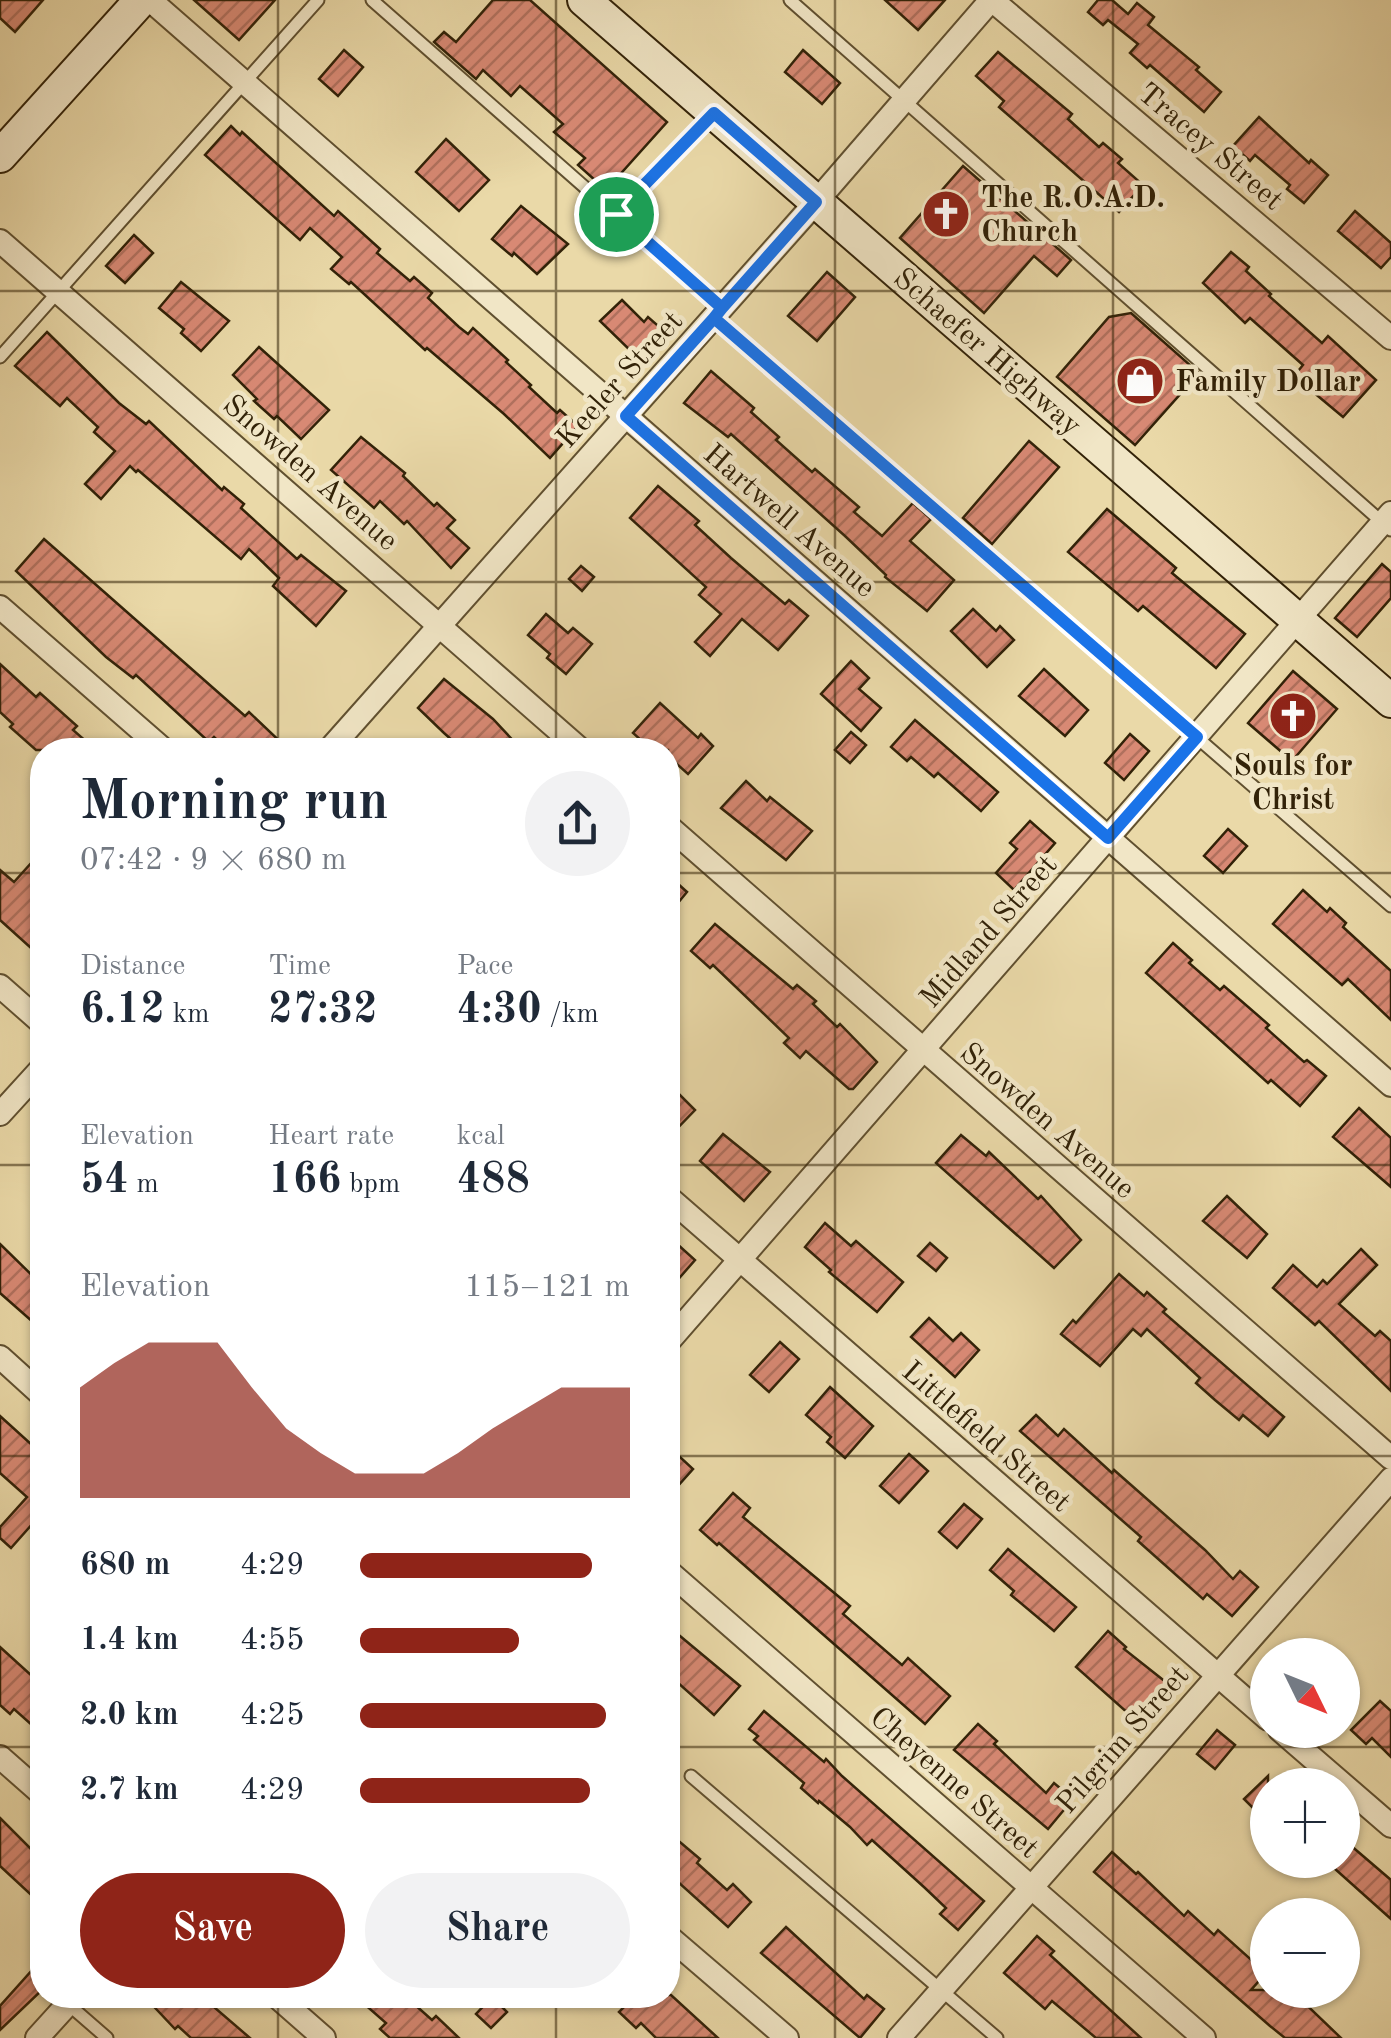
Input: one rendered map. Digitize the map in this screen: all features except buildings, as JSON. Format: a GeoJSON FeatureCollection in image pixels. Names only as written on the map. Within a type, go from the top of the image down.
{"type":"FeatureCollection","features":[{"type":"Feature","properties":{"kind":"street"},"geometry":{"type":"LineString","coordinates":[[0,156],[141,0]]}},
{"type":"Feature","properties":{"kind":"street","name":"Hartwell Avenue"},"geometry":{"type":"LineString","coordinates":[[150,0],[1391,1086]]}},
{"type":"Feature","properties":{"kind":"street","name":"Schaefer Highway"},"geometry":{"type":"LineString","coordinates":[[584,0],[1391,702]]}},
{"type":"Feature","properties":{"kind":"street","name":"Keeler Street"},"geometry":{"type":"LineString","coordinates":[[340,738],[991,0]]}},
{"type":"Feature","properties":{"kind":"street","name":"Tracey Street"},"geometry":{"type":"LineString","coordinates":[[991,0],[1391,338]]}},
{"type":"Feature","properties":{"kind":"street","name":"Snowden Avenue"},"geometry":{"type":"LineString","coordinates":[[0,241],[567,738]]}},
{"type":"Feature","properties":{"kind":"street","name":"Midland Street"},"geometry":{"type":"LineString","coordinates":[[680,1328],[1388,522]]}},
{"type":"Feature","properties":{"kind":"street"},"geometry":{"type":"LineString","coordinates":[[0,607],[150,738]]}},
{"type":"Feature","properties":{"kind":"street","name":"Snowden Avenue"},"geometry":{"type":"LineString","coordinates":[[680,837],[1391,1458]]}},
{"type":"Feature","properties":{"kind":"street"},"geometry":{"type":"LineString","coordinates":[[0,986],[30,1012]]}},
{"type":"Feature","properties":{"kind":"street"},"geometry":{"type":"LineString","coordinates":[[0,1114],[30,1081]]}},
{"type":"Feature","properties":{"kind":"street","name":"Littlefield Street"},"geometry":{"type":"LineString","coordinates":[[680,1209],[1250,1704]]}},
{"type":"Feature","properties":{"kind":"street"},"geometry":{"type":"LineString","coordinates":[[0,1358],[30,1384]]}},
{"type":"Feature","properties":{"kind":"street","name":"Pilgrim Street"},"geometry":{"type":"LineString","coordinates":[[899,2038],[1391,1479]]}},
{"type":"Feature","properties":{"kind":"street","name":"Cheyenne Street"},"geometry":{"type":"LineString","coordinates":[[680,1581],[1204,2038]]}},
{"type":"Feature","properties":{"kind":"street"},"geometry":{"type":"LineString","coordinates":[[1301,1748],[1391,1826]]}},
{"type":"Feature","properties":{"kind":"street"},"geometry":{"type":"LineString","coordinates":[[0,1757],[30,1783]]}},
{"type":"Feature","properties":{"kind":"street"},"geometry":{"type":"LineString","coordinates":[[680,1946],[788,2038]]}},
{"type":"Feature","properties":{"kind":"street"},"geometry":{"type":"LineString","coordinates":[[37,2038],[65,2008]]}},
{"type":"Feature","properties":{"kind":"street"},"geometry":{"type":"LineString","coordinates":[[290,2008],[324,2038]]}},
{"type":"Feature","properties":{"kind":"lane"},"geometry":{"type":"LineString","coordinates":[[0,357],[318,0]]}},
{"type":"Feature","properties":{"kind":"lane"},"geometry":{"type":"LineString","coordinates":[[372,0],[616,214],[718,313],[1391,906]]}},
{"type":"Feature","properties":{"kind":"lane"},"geometry":{"type":"LineString","coordinates":[[790,0],[1388,522]]}},
{"type":"Feature","properties":{"kind":"lane"},"geometry":{"type":"LineString","coordinates":[[616,214],[714,113]]}},
{"type":"Feature","properties":{"kind":"lane"},"geometry":{"type":"LineString","coordinates":[[691,1776],[997,2038]]}},
{"type":"Feature","properties":{"kind":"lane"},"geometry":{"type":"LineString","coordinates":[[79,2008],[107,2038]]}},
{"type":"Feature","properties":{"kind":"place","name":"The R.O.A.D. Church"},"geometry":{"type":"Point","coordinates":[946,214]}},
{"type":"Feature","properties":{"kind":"place","name":"Family Dollar"},"geometry":{"type":"Point","coordinates":[1140,381]}},
{"type":"Feature","properties":{"kind":"place","name":"Souls for Christ"},"geometry":{"type":"Point","coordinates":[1293,716]}},
{"type":"Feature","properties":{"kind":"route"},"geometry":{"type":"LineString","coordinates":[[714,113],[816,202],[714,318],[1197,737],[1108,838],[626,416],[722,308],[616,214],[714,113]]}}]}
